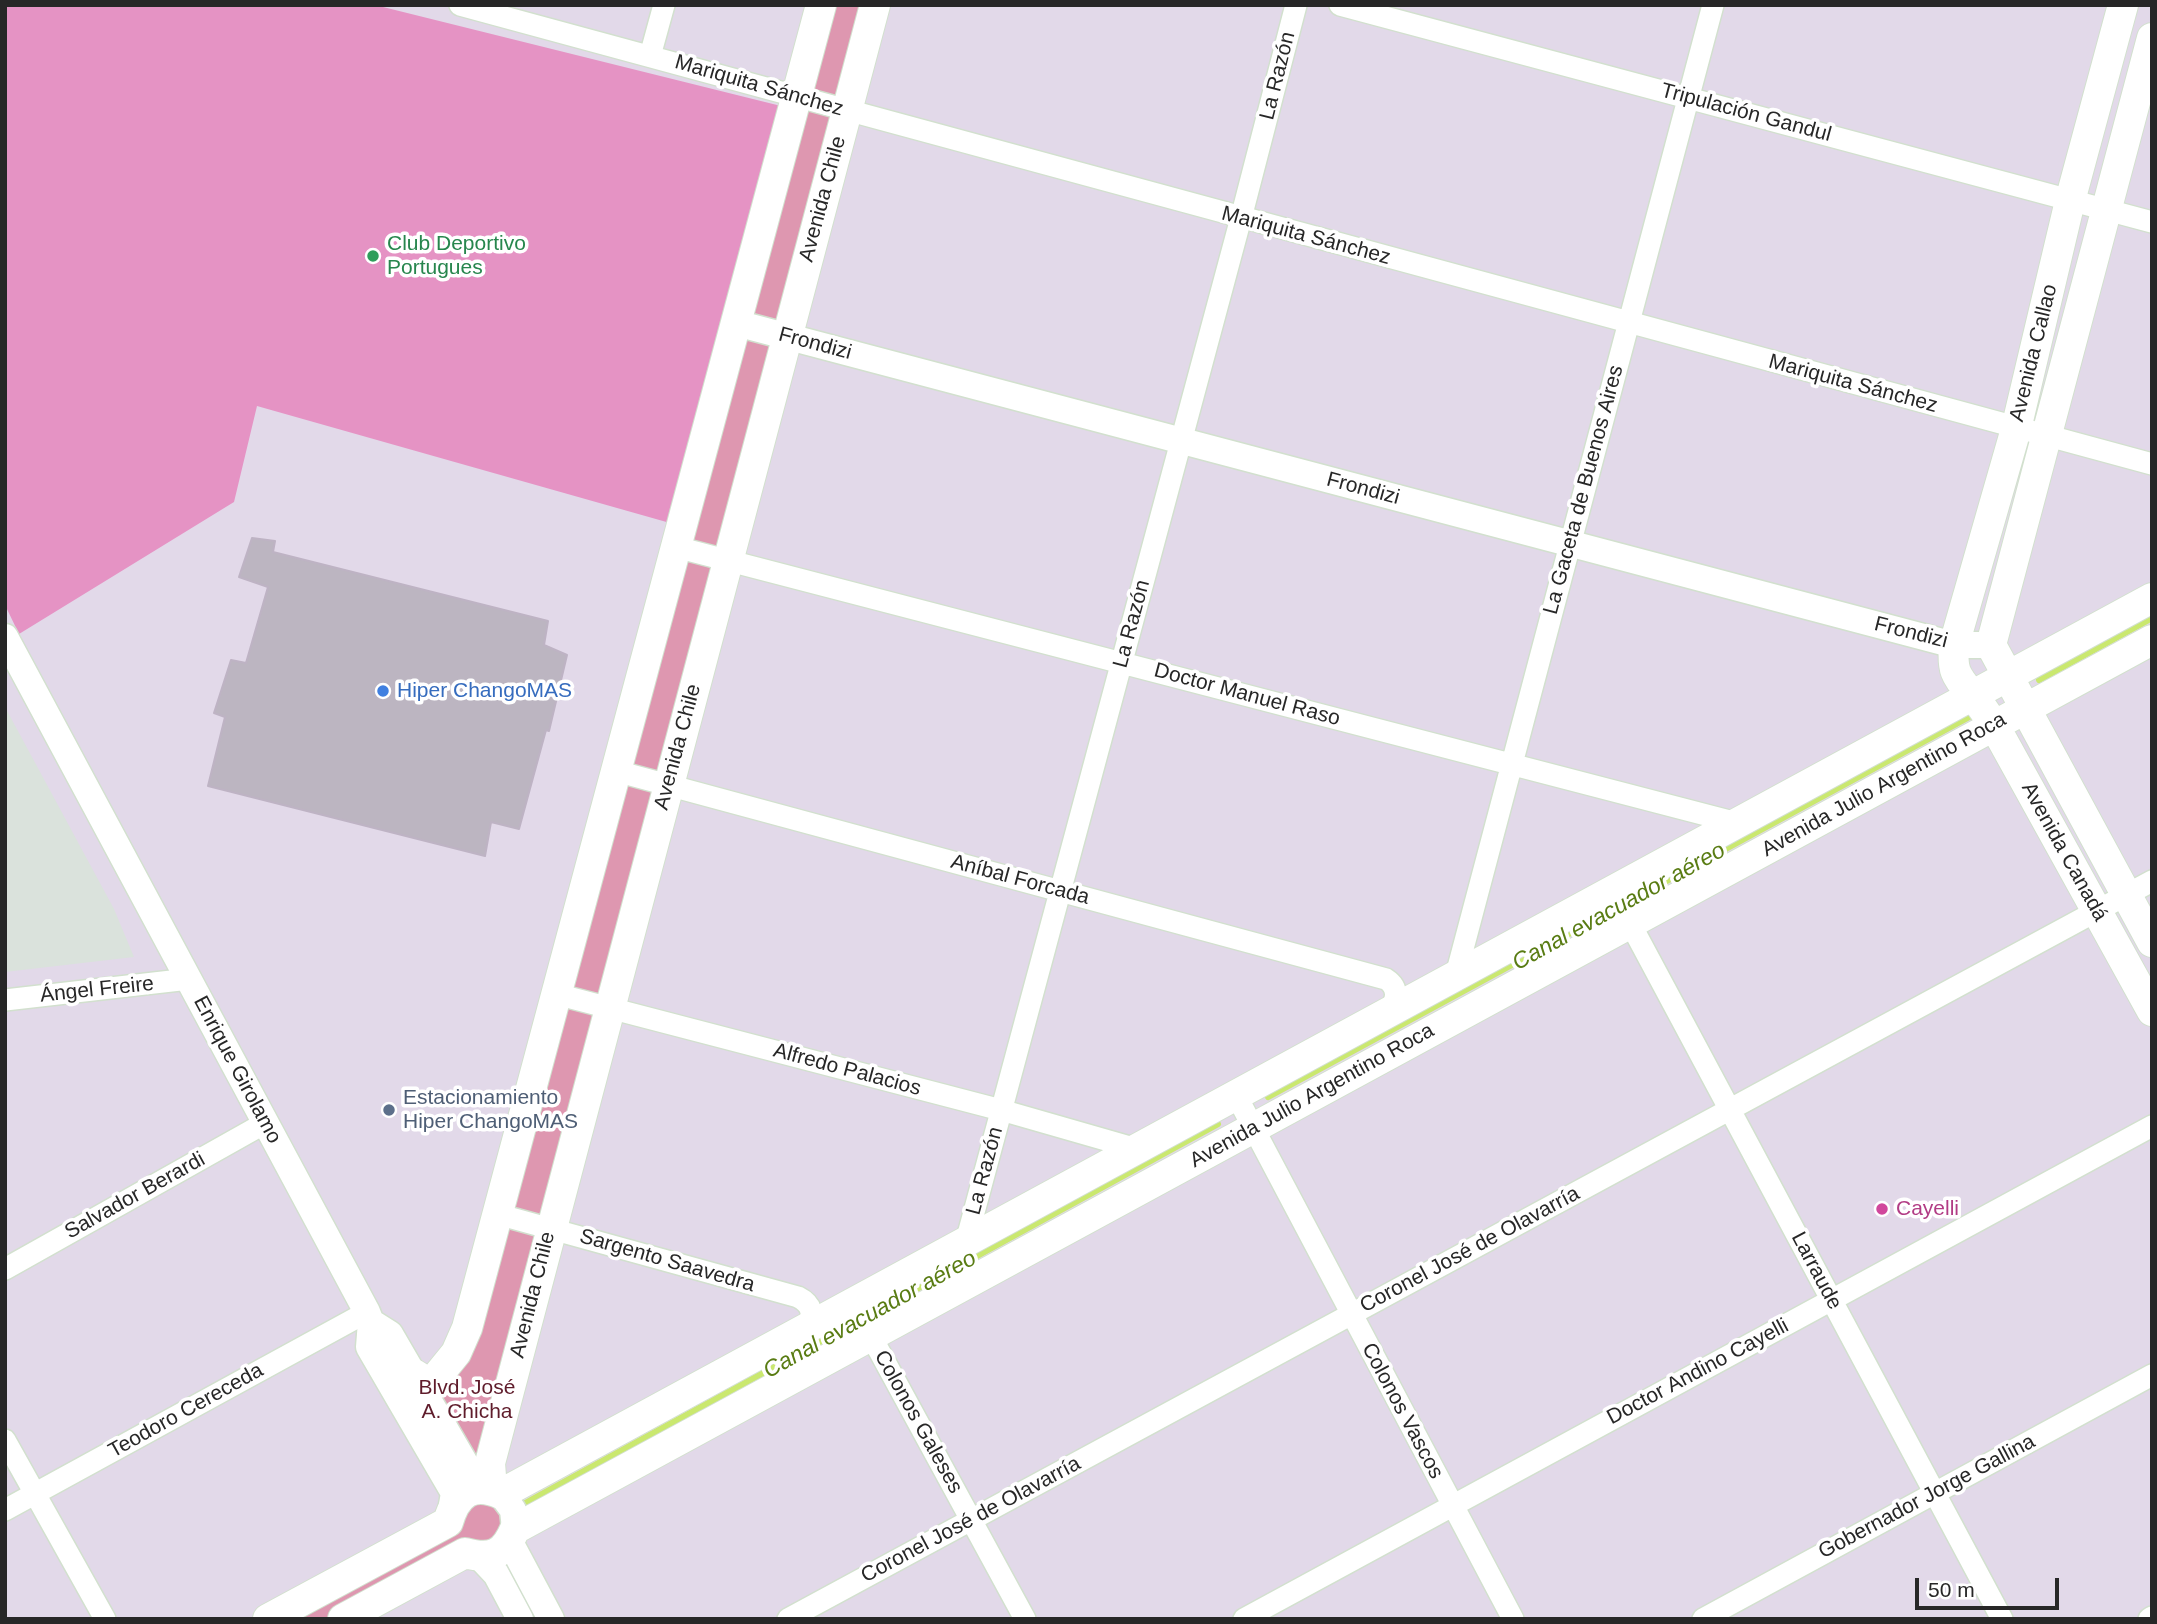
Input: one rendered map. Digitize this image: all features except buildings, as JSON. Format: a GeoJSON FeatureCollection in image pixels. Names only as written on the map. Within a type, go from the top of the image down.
{"type":"FeatureCollection","features":[{"type":"Feature","properties":{"kind":"main road"},"geometry":{"type":"LineString","coordinates":[[414,1374],[422,1379],[434,1380],[456,1353],[467,1328],[821,5]]}},
{"type":"Feature","properties":{"kind":"main road","name":"Avenida Chile"},"geometry":{"type":"LineString","coordinates":[[491,1491],[490,1463],[550,1228],[875,5]]}},
{"type":"Feature","properties":{"kind":"main road","name":"Avenida Callao"},"geometry":{"type":"LineString","coordinates":[[1972,695],[1957,680],[1952,662],[1954,645],[2016,429],[2070,201],[2123,5]]}},
{"type":"Feature","properties":{"kind":"main road","name":"Avenida Callao"},"geometry":{"type":"LineString","coordinates":[[1991,645],[2152,38]]}},
{"type":"Feature","properties":{"kind":"main road","name":"Avenida Julio Argentino Roca"},"geometry":{"type":"LineString","coordinates":[[268,1619],[450,1514],[459,1497],[469,1491],[491,1491],[806,1328],[2152,598]]}},
{"type":"Feature","properties":{"kind":"main road","name":"Avenida Julio Argentino Roca"},"geometry":{"type":"LineString","coordinates":[[343,1619],[472,1555],[497,1553],[512,1536],[871,1336],[2152,640]]}},
{"type":"Feature","properties":{"kind":"main road"},"geometry":{"type":"LineString","coordinates":[[1991,645],[2007,676]]}},
{"type":"Feature","properties":{"kind":"main road","name":"Avenida Canadá"},"geometry":{"type":"LineString","coordinates":[[2007,676],[2152,942]]}},
{"type":"Feature","properties":{"kind":"main road","name":"Avenida Canadá"},"geometry":{"type":"LineString","coordinates":[[1972,695],[1994,725],[2152,1011]]}},
{"type":"Feature","properties":{"kind":"street","name":"Mariquita Sánchez"},"geometry":{"type":"LineString","coordinates":[[460,5],[519,13],[650,56],[797,98],[2152,464]]}},
{"type":"Feature","properties":{"kind":"street"},"geometry":{"type":"LineString","coordinates":[[650,56],[664,5]]}},
{"type":"Feature","properties":{"kind":"street","name":"La Razón"},"geometry":{"type":"LineString","coordinates":[[966,1242],[1296,5]]}},
{"type":"Feature","properties":{"kind":"street","name":"Tripulación Gandul"},"geometry":{"type":"LineString","coordinates":[[1340,5],[2152,222]]}},
{"type":"Feature","properties":{"kind":"street","name":"La Gaceta de Buenos Aires"},"geometry":{"type":"LineString","coordinates":[[1456,975],[1713,5]]}},
{"type":"Feature","properties":{"kind":"street","name":"Frondizi"},"geometry":{"type":"LineString","coordinates":[[736,323],[1954,645],[1991,645]]}},
{"type":"Feature","properties":{"kind":"street","name":"Doctor Manuel Raso"},"geometry":{"type":"LineString","coordinates":[[676,547],[1737,823]]}},
{"type":"Feature","properties":{"kind":"street","name":"Enrique Girolamo"},"geometry":{"type":"LineString","coordinates":[[5,636],[13,668],[188,979],[369,1317],[369,1347],[454,1493],[450,1514]]}},
{"type":"Feature","properties":{"kind":"street","name":"Aníbal Forcada"},"geometry":{"type":"LineString","coordinates":[[616,771],[1386,979],[1392,984],[1396,994],[1387,1013]]}},
{"type":"Feature","properties":{"kind":"street","name":"Coronel José de Olavarría"},"geometry":{"type":"LineString","coordinates":[[788,1619],[2152,881]]}},
{"type":"Feature","properties":{"kind":"street","name":"Larraude"},"geometry":{"type":"LineString","coordinates":[[1630,923],[2002,1619]]}},
{"type":"Feature","properties":{"kind":"street","name":"Ángel Freire"},"geometry":{"type":"LineString","coordinates":[[5,1000],[188,979]]}},
{"type":"Feature","properties":{"kind":"street","name":"Alfredo Palacios"},"geometry":{"type":"LineString","coordinates":[[556,993],[1001,1110],[1137,1149]]}},
{"type":"Feature","properties":{"kind":"street","name":"Colonos Vascos"},"geometry":{"type":"LineString","coordinates":[[1236,1095],[1513,1619]]}},
{"type":"Feature","properties":{"kind":"street","name":"Salvador Berardi"},"geometry":{"type":"LineString","coordinates":[[5,1269],[265,1122]]}},
{"type":"Feature","properties":{"kind":"street","name":"Doctor Andino Cayelli"},"geometry":{"type":"LineString","coordinates":[[1244,1619],[2152,1126]]}},
{"type":"Feature","properties":{"kind":"street","name":"Sargento Saavedra"},"geometry":{"type":"LineString","coordinates":[[497,1214],[798,1297],[808,1304],[811,1310],[811,1321],[806,1328]]}},
{"type":"Feature","properties":{"kind":"street"},"geometry":{"type":"LineString","coordinates":[[369,1317],[390,1334],[491,1491],[513,1510],[512,1536],[551,1619]]}},
{"type":"Feature","properties":{"kind":"street","name":"Teodoro Cereceda"},"geometry":{"type":"LineString","coordinates":[[5,1510],[369,1317]]}},
{"type":"Feature","properties":{"kind":"street","name":"Colonos Galeses"},"geometry":{"type":"LineString","coordinates":[[871,1336],[1025,1619]]}},
{"type":"Feature","properties":{"kind":"street","name":"Gobernador Jorge Gallina"},"geometry":{"type":"LineString","coordinates":[[1703,1619],[2152,1375]]}},
{"type":"Feature","properties":{"kind":"street"},"geometry":{"type":"LineString","coordinates":[[5,1440],[104,1619]]}},
{"type":"Feature","properties":{"kind":"street"},"geometry":{"type":"LineString","coordinates":[[450,1514],[450,1534],[456,1545],[496,1574],[520,1619]]}},
{"type":"Feature","properties":{"kind":"shaded area","name":"Club Deportivo Portugues"},"geometry":{"type":"Polygon","coordinates":[[[5,5],[375,5],[781,106],[670,523],[257,406],[234,502],[19,634],[5,605],[5,5]]]}},
{"type":"Feature","properties":{"kind":"shaded area"},"geometry":{"type":"Polygon","coordinates":[[[5,707],[114,909],[134,957],[5,972],[5,707]]]}},
{"type":"Feature","properties":{"kind":"green space","name":"Blvd. José A. Chicha"},"geometry":{"type":"Polygon","coordinates":[[[821,5],[875,5],[490,1463],[551,1619],[520,1619],[480,1557],[343,1619],[268,1619],[448,1522],[414,1374],[446,1368],[821,5]]]}},
{"type":"Feature","properties":{"kind":"waterway","name":"Canal evacuador aéreo"},"geometry":{"type":"LineString","coordinates":[[2039,680],[2152,618]]}},
{"type":"Feature","properties":{"kind":"waterway","name":"Canal evacuador aéreo"},"geometry":{"type":"LineString","coordinates":[[1268,1097],[1969,717]]}},
{"type":"Feature","properties":{"kind":"waterway","name":"Canal evacuador aéreo"},"geometry":{"type":"LineString","coordinates":[[522,1505],[1218,1124]]}},
{"type":"Feature","properties":{"kind":"place","name":"Club Deportivo Portugues"},"geometry":{"type":"Point","coordinates":[373,256]}},
{"type":"Feature","properties":{"kind":"place","name":"Hiper ChangoMAS"},"geometry":{"type":"Point","coordinates":[383,691]}},
{"type":"Feature","properties":{"kind":"place","name":"Estacionamiento Hiper ChangoMAS"},"geometry":{"type":"Point","coordinates":[389,1110]}},
{"type":"Feature","properties":{"kind":"place","name":"Cayelli"},"geometry":{"type":"Point","coordinates":[1882,1209]}}]}
